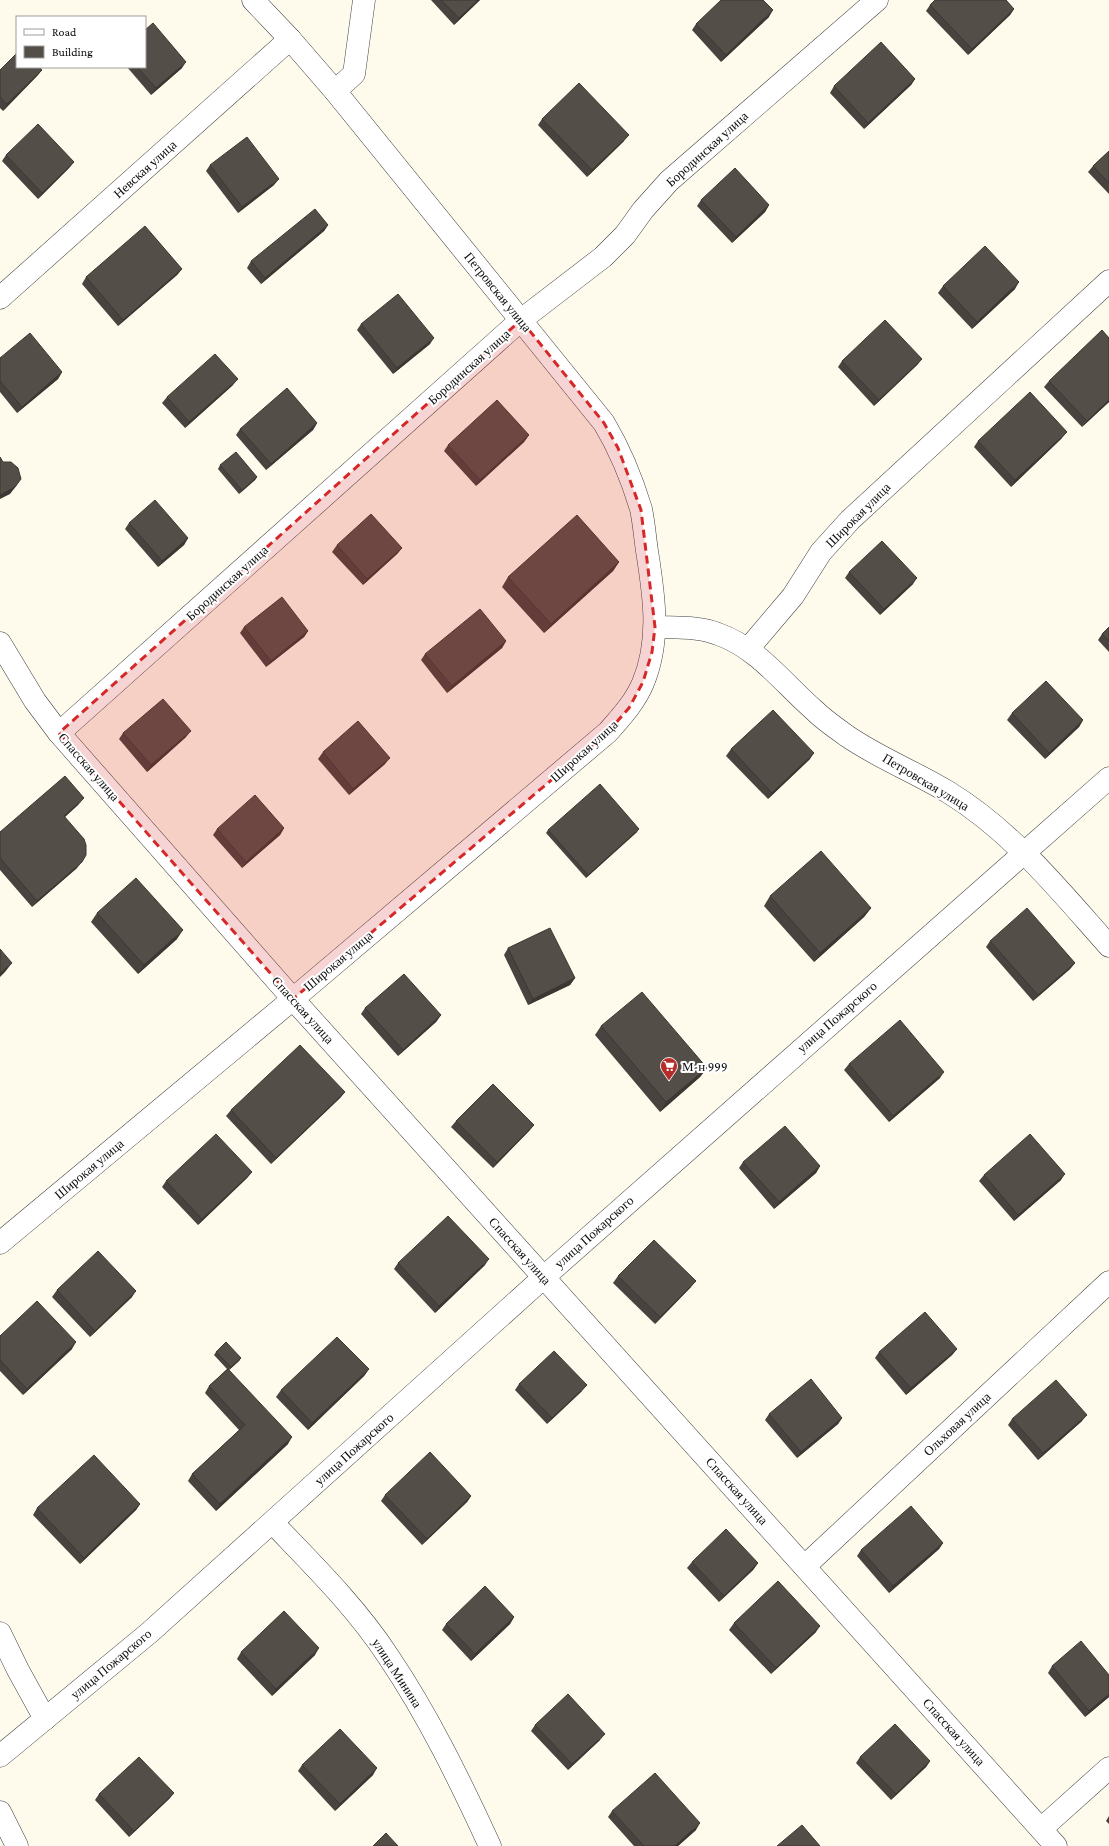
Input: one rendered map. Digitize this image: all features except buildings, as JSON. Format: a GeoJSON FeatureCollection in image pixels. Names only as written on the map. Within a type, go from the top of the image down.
{"type":"FeatureCollection","features":[{"type":"Feature","properties":{"kind":"street","name":"Петровская улица"},"geometry":{"type":"LineString","coordinates":[[253,0],[290,39],[335,91],[604,423],[618,448],[641,510],[653,589],[655,627]]}},
{"type":"Feature","properties":{"kind":"street"},"geometry":{"type":"LineString","coordinates":[[335,91],[354,74],[364,0]]}},
{"type":"Feature","properties":{"kind":"street","name":"Бородинская улица"},"geometry":{"type":"LineString","coordinates":[[59,733],[521,320],[603,257],[625,235],[643,210],[669,181],[877,0]]}},
{"type":"Feature","properties":{"kind":"street","name":"Невская улица"},"geometry":{"type":"LineString","coordinates":[[0,298],[290,39]]}},
{"type":"Feature","properties":{"kind":"street","name":"Широкая улица"},"geometry":{"type":"LineString","coordinates":[[748,649],[793,596],[821,552],[850,520],[1109,281]]}},
{"type":"Feature","properties":{"kind":"street"},"geometry":{"type":"LineString","coordinates":[[655,627],[693,628],[718,634],[748,649]]}},
{"type":"Feature","properties":{"kind":"street","name":"Широкая улица"},"geometry":{"type":"LineString","coordinates":[[0,1243],[293,999],[608,732],[629,708],[643,682],[652,652],[655,627]]}},
{"type":"Feature","properties":{"kind":"street","name":"Спасская улица"},"geometry":{"type":"LineString","coordinates":[[0,643],[35,701],[59,733],[293,999],[1056,1846]]}},
{"type":"Feature","properties":{"kind":"street","name":"Петровская улица"},"geometry":{"type":"LineString","coordinates":[[748,649],[771,668],[814,711],[849,737],[948,792],[989,822],[1025,853],[1109,946]]}},
{"type":"Feature","properties":{"kind":"street","name":"улица Пожарского"},"geometry":{"type":"LineString","coordinates":[[0,1756],[149,1633],[273,1523],[544,1277],[1109,778]]}},
{"type":"Feature","properties":{"kind":"street","name":"Ольховая улица"},"geometry":{"type":"LineString","coordinates":[[805,1566],[1109,1282]]}},
{"type":"Feature","properties":{"kind":"street","name":"улица Минина"},"geometry":{"type":"LineString","coordinates":[[273,1523],[354,1612],[387,1655],[418,1704],[475,1813],[490,1846]]}},
{"type":"Feature","properties":{"kind":"street"},"geometry":{"type":"LineString","coordinates":[[0,1633],[18,1670],[45,1719]]}},
{"type":"Feature","properties":{"kind":"street"},"geometry":{"type":"LineString","coordinates":[[1041,1829],[1109,1768]]}},
{"type":"Feature","properties":{"kind":"street"},"geometry":{"type":"LineString","coordinates":[[0,1812],[16,1846]]}},
{"type":"Feature","properties":{"kind":"highlighted area"},"geometry":{"type":"Polygon","coordinates":[[[521,320],[604,423],[618,448],[641,510],[655,627],[652,652],[643,682],[629,708],[608,732],[293,999],[59,733],[521,320]]]}},
{"type":"Feature","properties":{"kind":"place","name":"М-н 999"},"geometry":{"type":"Point","coordinates":[669,1081]}}]}
